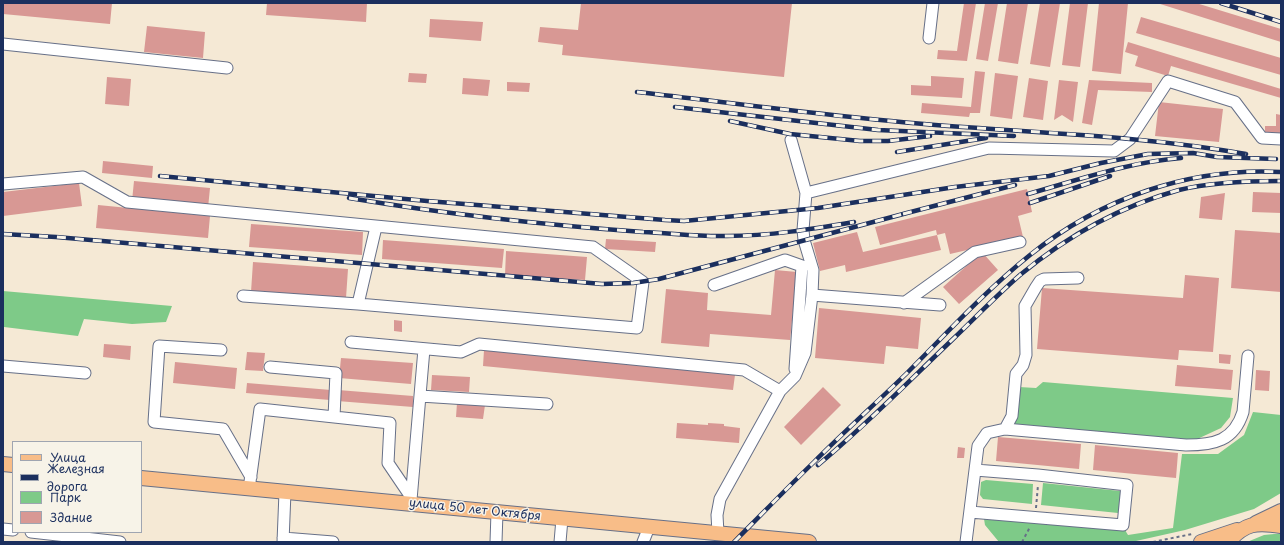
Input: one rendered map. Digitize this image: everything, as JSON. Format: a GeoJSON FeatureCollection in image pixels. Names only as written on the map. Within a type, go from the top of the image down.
{"type":"FeatureCollection","features":[{"type":"Feature","properties":{"kind":"main road","name":"улица 50 лет Октября"},"geometry":{"type":"LineString","coordinates":[[142,478],[250,483],[285,492],[410,501],[562,519],[809,542]]}},
{"type":"Feature","properties":{"kind":"main road"},"geometry":{"type":"LineString","coordinates":[[1201,542],[1248,526],[1281,511]]}},
{"type":"Feature","properties":{"kind":"main road"},"geometry":{"type":"LineString","coordinates":[[1228,542],[1248,526],[1281,526]]}},
{"type":"Feature","properties":{"kind":"lane"},"geometry":{"type":"LineString","coordinates":[[929,38],[933,3]]}},
{"type":"Feature","properties":{"kind":"lane"},"geometry":{"type":"LineString","coordinates":[[3,44],[228,68]]}},
{"type":"Feature","properties":{"kind":"lane"},"geometry":{"type":"LineString","coordinates":[[806,192],[989,148],[1114,151],[1130,139],[1168,81],[1235,102],[1262,138],[1281,139]]}},
{"type":"Feature","properties":{"kind":"lane"},"geometry":{"type":"LineString","coordinates":[[718,533],[717,515],[720,499],[780,391],[795,376],[805,353],[812,295],[813,270],[806,249],[804,235],[806,192],[791,140]]}},
{"type":"Feature","properties":{"kind":"lane"},"geometry":{"type":"LineString","coordinates":[[3,184],[83,177],[127,202],[593,247],[643,282],[637,328],[358,304],[243,296]]}},
{"type":"Feature","properties":{"kind":"lane"},"geometry":{"type":"LineString","coordinates":[[358,304],[376,227]]}},
{"type":"Feature","properties":{"kind":"lane"},"geometry":{"type":"LineString","coordinates":[[904,303],[975,252],[1020,242]]}},
{"type":"Feature","properties":{"kind":"lane"},"geometry":{"type":"LineString","coordinates":[[714,285],[785,260],[802,266],[795,376]]}},
{"type":"Feature","properties":{"kind":"lane"},"geometry":{"type":"LineString","coordinates":[[1005,428],[1012,416],[1016,374],[1023,365],[1026,355],[1025,306],[1040,281],[1044,279],[1078,278]]}},
{"type":"Feature","properties":{"kind":"lane"},"geometry":{"type":"LineString","coordinates":[[812,295],[940,305]]}},
{"type":"Feature","properties":{"kind":"lane"},"geometry":{"type":"LineString","coordinates":[[351,342],[461,352],[479,344],[744,370],[780,391]]}},
{"type":"Feature","properties":{"kind":"lane"},"geometry":{"type":"LineString","coordinates":[[221,350],[159,346],[154,422],[223,429],[250,483]]}},
{"type":"Feature","properties":{"kind":"lane"},"geometry":{"type":"LineString","coordinates":[[410,501],[424,349]]}},
{"type":"Feature","properties":{"kind":"lane"},"geometry":{"type":"LineString","coordinates":[[966,542],[978,446],[986,433],[1005,428],[1186,445],[1206,445],[1215,442],[1237,427],[1243,412],[1248,356]]}},
{"type":"Feature","properties":{"kind":"lane"},"geometry":{"type":"LineString","coordinates":[[3,366],[85,373]]}},
{"type":"Feature","properties":{"kind":"lane"},"geometry":{"type":"LineString","coordinates":[[270,367],[336,373],[334,417]]}},
{"type":"Feature","properties":{"kind":"lane"},"geometry":{"type":"LineString","coordinates":[[420,396],[547,404]]}},
{"type":"Feature","properties":{"kind":"lane"},"geometry":{"type":"LineString","coordinates":[[250,483],[260,409],[390,423],[388,463],[410,501]]}},
{"type":"Feature","properties":{"kind":"lane"},"geometry":{"type":"LineString","coordinates":[[970,512],[1123,525],[1127,485],[1038,475],[975,470]]}},
{"type":"Feature","properties":{"kind":"lane"},"geometry":{"type":"LineString","coordinates":[[285,492],[283,540],[333,542]]}},
{"type":"Feature","properties":{"kind":"lane"},"geometry":{"type":"LineString","coordinates":[[496,542],[497,512]]}},
{"type":"Feature","properties":{"kind":"lane"},"geometry":{"type":"LineString","coordinates":[[560,542],[562,519]]}},
{"type":"Feature","properties":{"kind":"lane"},"geometry":{"type":"LineString","coordinates":[[643,542],[649,527]]}},
{"type":"Feature","properties":{"kind":"lane"},"geometry":{"type":"LineString","coordinates":[[39,533],[120,542]]}},
{"type":"Feature","properties":{"kind":"green space"},"geometry":{"type":"Polygon","coordinates":[[[3,291],[172,306],[166,322],[132,324],[84,319],[78,336],[4,327],[3,291]]]}},
{"type":"Feature","properties":{"kind":"green space"},"geometry":{"type":"Polygon","coordinates":[[[1043,382],[1233,398],[1230,417],[1221,428],[1193,441],[1014,427],[1019,387],[1036,388],[1043,382]]]}},
{"type":"Feature","properties":{"kind":"green space"},"geometry":{"type":"Polygon","coordinates":[[[1253,412],[1281,415],[1281,493],[1254,509],[1185,530],[1128,542],[999,542],[985,525],[984,519],[1125,530],[1128,535],[1173,528],[1182,454],[1218,454],[1244,435],[1253,412]]]}},
{"type":"Feature","properties":{"kind":"green space"},"geometry":{"type":"Polygon","coordinates":[[[986,480],[1033,484],[1032,504],[983,499],[980,495],[981,482],[986,480]]]}},
{"type":"Feature","properties":{"kind":"green space"},"geometry":{"type":"Polygon","coordinates":[[[1043,483],[1120,491],[1124,496],[1122,509],[1118,513],[1041,505],[1043,483]]]}},
{"type":"Feature","properties":{"kind":"green space"},"geometry":{"type":"Polygon","coordinates":[[[1281,534],[1281,542],[1247,542],[1264,535],[1281,534]]]}},
{"type":"Feature","properties":{"kind":"building"},"geometry":{"type":"Polygon","coordinates":[[[3,3],[112,3],[110,24],[3,14],[3,3]]]}},
{"type":"Feature","properties":{"kind":"building"},"geometry":{"type":"Polygon","coordinates":[[[267,3],[367,3],[366,22],[266,15],[267,3]]]}},
{"type":"Feature","properties":{"kind":"building"},"geometry":{"type":"Polygon","coordinates":[[[581,3],[792,3],[784,77],[562,55],[563,45],[538,42],[540,27],[578,30],[581,3]]]}},
{"type":"Feature","properties":{"kind":"building"},"geometry":{"type":"Polygon","coordinates":[[[964,3],[976,3],[967,61],[937,59],[938,50],[957,51],[964,3]]]}},
{"type":"Feature","properties":{"kind":"building"},"geometry":{"type":"Polygon","coordinates":[[[985,3],[998,3],[988,61],[976,59],[985,3]]]}},
{"type":"Feature","properties":{"kind":"building"},"geometry":{"type":"Polygon","coordinates":[[[1007,3],[1028,3],[1018,64],[998,61],[1007,3]]]}},
{"type":"Feature","properties":{"kind":"building"},"geometry":{"type":"Polygon","coordinates":[[[1040,3],[1060,3],[1050,67],[1030,64],[1040,3]]]}},
{"type":"Feature","properties":{"kind":"building"},"geometry":{"type":"Polygon","coordinates":[[[1070,3],[1088,3],[1080,67],[1062,65],[1070,3]]]}},
{"type":"Feature","properties":{"kind":"building"},"geometry":{"type":"Polygon","coordinates":[[[1099,3],[1128,3],[1121,74],[1092,71],[1099,3]]]}},
{"type":"Feature","properties":{"kind":"building"},"geometry":{"type":"Polygon","coordinates":[[[1157,3],[1196,3],[1281,29],[1281,42],[1157,3]]]}},
{"type":"Feature","properties":{"kind":"building"},"geometry":{"type":"Polygon","coordinates":[[[1141,17],[1281,58],[1281,75],[1136,33],[1141,17]]]}},
{"type":"Feature","properties":{"kind":"building"},"geometry":{"type":"Polygon","coordinates":[[[430,19],[483,22],[481,41],[429,37],[430,19]]]}},
{"type":"Feature","properties":{"kind":"building"},"geometry":{"type":"Polygon","coordinates":[[[147,26],[205,32],[203,58],[144,52],[147,26]]]}},
{"type":"Feature","properties":{"kind":"building"},"geometry":{"type":"Polygon","coordinates":[[[1128,42],[1281,89],[1281,98],[1171,66],[1168,76],[1135,66],[1138,56],[1125,52],[1128,42]]]}},
{"type":"Feature","properties":{"kind":"building"},"geometry":{"type":"Polygon","coordinates":[[[975,71],[985,72],[980,113],[970,113],[969,117],[921,113],[922,103],[971,107],[975,71]]]}},
{"type":"Feature","properties":{"kind":"building"},"geometry":{"type":"Polygon","coordinates":[[[409,73],[427,74],[426,83],[408,82],[409,73]]]}},
{"type":"Feature","properties":{"kind":"building"},"geometry":{"type":"Polygon","coordinates":[[[995,73],[1018,76],[1012,119],[990,116],[995,73]]]}},
{"type":"Feature","properties":{"kind":"building"},"geometry":{"type":"Polygon","coordinates":[[[931,76],[964,78],[962,98],[911,95],[911,85],[931,86],[931,76]]]}},
{"type":"Feature","properties":{"kind":"building"},"geometry":{"type":"Polygon","coordinates":[[[107,77],[131,79],[129,106],[105,104],[107,77]]]}},
{"type":"Feature","properties":{"kind":"building"},"geometry":{"type":"Polygon","coordinates":[[[463,78],[490,80],[488,96],[462,94],[463,78]]]}},
{"type":"Feature","properties":{"kind":"building"},"geometry":{"type":"Polygon","coordinates":[[[1029,78],[1048,81],[1043,120],[1023,117],[1029,78]]]}},
{"type":"Feature","properties":{"kind":"building"},"geometry":{"type":"Polygon","coordinates":[[[1059,80],[1078,82],[1073,122],[1062,115],[1054,120],[1059,80]]]}},
{"type":"Feature","properties":{"kind":"building"},"geometry":{"type":"Polygon","coordinates":[[[1089,80],[1152,83],[1152,92],[1098,90],[1092,125],[1082,123],[1089,80]]]}},
{"type":"Feature","properties":{"kind":"building"},"geometry":{"type":"Polygon","coordinates":[[[507,82],[530,83],[529,92],[507,91],[507,82]]]}},
{"type":"Feature","properties":{"kind":"building"},"geometry":{"type":"Polygon","coordinates":[[[1159,102],[1223,109],[1219,142],[1155,136],[1159,102]]]}},
{"type":"Feature","properties":{"kind":"building"},"geometry":{"type":"Polygon","coordinates":[[[1276,114],[1281,115],[1281,135],[1265,134],[1265,126],[1276,126],[1276,114]]]}},
{"type":"Feature","properties":{"kind":"building"},"geometry":{"type":"Polygon","coordinates":[[[103,161],[153,166],[152,178],[102,173],[103,161]]]}},
{"type":"Feature","properties":{"kind":"building"},"geometry":{"type":"Polygon","coordinates":[[[134,181],[210,188],[208,208],[132,201],[134,181]]]}},
{"type":"Feature","properties":{"kind":"building"},"geometry":{"type":"Polygon","coordinates":[[[79,183],[82,206],[3,216],[3,192],[79,183]]]}},
{"type":"Feature","properties":{"kind":"building"},"geometry":{"type":"Polygon","coordinates":[[[1027,189],[1032,212],[1018,216],[1023,237],[950,254],[945,233],[937,235],[936,230],[880,245],[875,227],[1027,189]]]}},
{"type":"Feature","properties":{"kind":"building"},"geometry":{"type":"Polygon","coordinates":[[[1253,192],[1281,193],[1281,213],[1252,212],[1253,192]]]}},
{"type":"Feature","properties":{"kind":"building"},"geometry":{"type":"Polygon","coordinates":[[[1225,193],[1222,220],[1199,218],[1201,197],[1225,193]]]}},
{"type":"Feature","properties":{"kind":"building"},"geometry":{"type":"Polygon","coordinates":[[[98,205],[210,216],[208,238],[96,228],[98,205]]]}},
{"type":"Feature","properties":{"kind":"building"},"geometry":{"type":"Polygon","coordinates":[[[251,224],[363,232],[362,255],[249,247],[251,224]]]}},
{"type":"Feature","properties":{"kind":"building"},"geometry":{"type":"Polygon","coordinates":[[[1235,230],[1281,233],[1281,292],[1231,288],[1235,230]]]}},
{"type":"Feature","properties":{"kind":"building"},"geometry":{"type":"Polygon","coordinates":[[[857,232],[863,252],[937,235],[941,250],[846,272],[845,265],[820,271],[813,243],[857,232]]]}},
{"type":"Feature","properties":{"kind":"building"},"geometry":{"type":"Polygon","coordinates":[[[606,239],[656,242],[655,252],[605,249],[606,239]]]}},
{"type":"Feature","properties":{"kind":"building"},"geometry":{"type":"Polygon","coordinates":[[[383,240],[504,249],[502,268],[382,259],[383,240]]]}},
{"type":"Feature","properties":{"kind":"building"},"geometry":{"type":"Polygon","coordinates":[[[506,251],[587,257],[585,280],[505,275],[506,251]]]}},
{"type":"Feature","properties":{"kind":"building"},"geometry":{"type":"Polygon","coordinates":[[[982,252],[998,270],[959,304],[943,287],[982,252]]]}},
{"type":"Feature","properties":{"kind":"building"},"geometry":{"type":"Polygon","coordinates":[[[253,262],[348,269],[346,298],[251,292],[253,262]]]}},
{"type":"Feature","properties":{"kind":"building"},"geometry":{"type":"Polygon","coordinates":[[[775,270],[797,272],[790,340],[710,334],[709,347],[661,343],[666,289],[708,293],[707,310],[771,315],[775,270]]]}},
{"type":"Feature","properties":{"kind":"building"},"geometry":{"type":"Polygon","coordinates":[[[1185,275],[1219,278],[1213,352],[1179,350],[1178,360],[1037,349],[1042,288],[1183,298],[1185,275]]]}},
{"type":"Feature","properties":{"kind":"building"},"geometry":{"type":"Polygon","coordinates":[[[819,308],[921,318],[918,349],[886,346],[884,364],[815,358],[819,308]]]}},
{"type":"Feature","properties":{"kind":"building"},"geometry":{"type":"Polygon","coordinates":[[[394,320],[402,321],[402,332],[394,331],[394,320]]]}},
{"type":"Feature","properties":{"kind":"building"},"geometry":{"type":"Polygon","coordinates":[[[104,344],[131,346],[130,360],[103,357],[104,344]]]}},
{"type":"Feature","properties":{"kind":"building"},"geometry":{"type":"Polygon","coordinates":[[[484,350],[735,375],[733,390],[483,366],[484,350]]]}},
{"type":"Feature","properties":{"kind":"building"},"geometry":{"type":"Polygon","coordinates":[[[247,352],[265,353],[263,371],[245,370],[247,352]]]}},
{"type":"Feature","properties":{"kind":"building"},"geometry":{"type":"Polygon","coordinates":[[[1219,354],[1231,355],[1230,364],[1219,363],[1219,354]]]}},
{"type":"Feature","properties":{"kind":"building"},"geometry":{"type":"Polygon","coordinates":[[[341,358],[413,363],[411,384],[339,378],[341,358]]]}},
{"type":"Feature","properties":{"kind":"building"},"geometry":{"type":"Polygon","coordinates":[[[175,362],[237,368],[235,389],[173,383],[175,362]]]}},
{"type":"Feature","properties":{"kind":"building"},"geometry":{"type":"Polygon","coordinates":[[[1177,365],[1233,370],[1231,390],[1175,386],[1177,365]]]}},
{"type":"Feature","properties":{"kind":"building"},"geometry":{"type":"Polygon","coordinates":[[[1256,370],[1270,371],[1269,391],[1255,390],[1256,370]]]}},
{"type":"Feature","properties":{"kind":"building"},"geometry":{"type":"Polygon","coordinates":[[[432,375],[470,377],[469,392],[431,390],[432,375]]]}},
{"type":"Feature","properties":{"kind":"building"},"geometry":{"type":"Polygon","coordinates":[[[247,383],[331,390],[330,400],[246,393],[247,383]]]}},
{"type":"Feature","properties":{"kind":"building"},"geometry":{"type":"Polygon","coordinates":[[[823,387],[841,405],[801,445],[784,427],[823,387]]]}},
{"type":"Feature","properties":{"kind":"building"},"geometry":{"type":"Polygon","coordinates":[[[338,390],[413,396],[413,407],[337,401],[338,390]]]}},
{"type":"Feature","properties":{"kind":"building"},"geometry":{"type":"Polygon","coordinates":[[[457,403],[485,405],[483,419],[456,417],[457,403]]]}},
{"type":"Feature","properties":{"kind":"building"},"geometry":{"type":"Polygon","coordinates":[[[677,423],[708,425],[708,423],[724,424],[724,426],[740,428],[739,443],[676,438],[677,423]]]}},
{"type":"Feature","properties":{"kind":"building"},"geometry":{"type":"Polygon","coordinates":[[[998,437],[1081,444],[1079,469],[996,461],[998,437]]]}},
{"type":"Feature","properties":{"kind":"building"},"geometry":{"type":"Polygon","coordinates":[[[1095,445],[1178,453],[1176,478],[1093,470],[1095,445]]]}},
{"type":"Feature","properties":{"kind":"building"},"geometry":{"type":"Polygon","coordinates":[[[958,447],[965,448],[964,458],[957,458],[958,447]]]}},
{"type":"Feature","properties":{"kind":"railway"},"geometry":{"type":"LineString","coordinates":[[1221,3],[1281,22]]}},
{"type":"Feature","properties":{"kind":"railway"},"geometry":{"type":"LineString","coordinates":[[637,92],[852,117],[924,124],[1085,135],[1166,143],[1246,154]]}},
{"type":"Feature","properties":{"kind":"railway"},"geometry":{"type":"LineString","coordinates":[[675,107],[878,130],[1014,136]]}},
{"type":"Feature","properties":{"kind":"railway"},"geometry":{"type":"LineString","coordinates":[[730,121],[790,134],[860,141],[888,141],[930,136]]}},
{"type":"Feature","properties":{"kind":"railway"},"geometry":{"type":"LineString","coordinates":[[897,152],[986,138]]}},
{"type":"Feature","properties":{"kind":"railway"},"geometry":{"type":"LineString","coordinates":[[160,176],[427,201],[684,221],[818,208],[955,187],[1049,176],[1101,163],[1148,154],[1193,153],[1217,157],[1276,159]]}},
{"type":"Feature","properties":{"kind":"railway"},"geometry":{"type":"LineString","coordinates":[[1028,194],[1123,167],[1181,158]]}},
{"type":"Feature","properties":{"kind":"railway"},"geometry":{"type":"LineString","coordinates":[[734,542],[982,298],[1013,269],[1057,235],[1086,217],[1117,202],[1148,190],[1180,181],[1213,175],[1247,172],[1281,172]]}},
{"type":"Feature","properties":{"kind":"railway"},"geometry":{"type":"LineString","coordinates":[[1030,203],[1110,176]]}},
{"type":"Feature","properties":{"kind":"railway"},"geometry":{"type":"LineString","coordinates":[[818,465],[903,388],[1020,275],[1056,248],[1075,236],[1115,214],[1179,190],[1230,182],[1281,181]]}},
{"type":"Feature","properties":{"kind":"railway"},"geometry":{"type":"LineString","coordinates":[[903,214],[1015,185]]}},
{"type":"Feature","properties":{"kind":"railway"},"geometry":{"type":"LineString","coordinates":[[349,198],[459,214],[532,222],[706,236],[743,236],[807,230],[854,222]]}},
{"type":"Feature","properties":{"kind":"railway"},"geometry":{"type":"LineString","coordinates":[[3,234],[56,237],[602,284],[633,283],[659,279],[907,213]]}}]}
